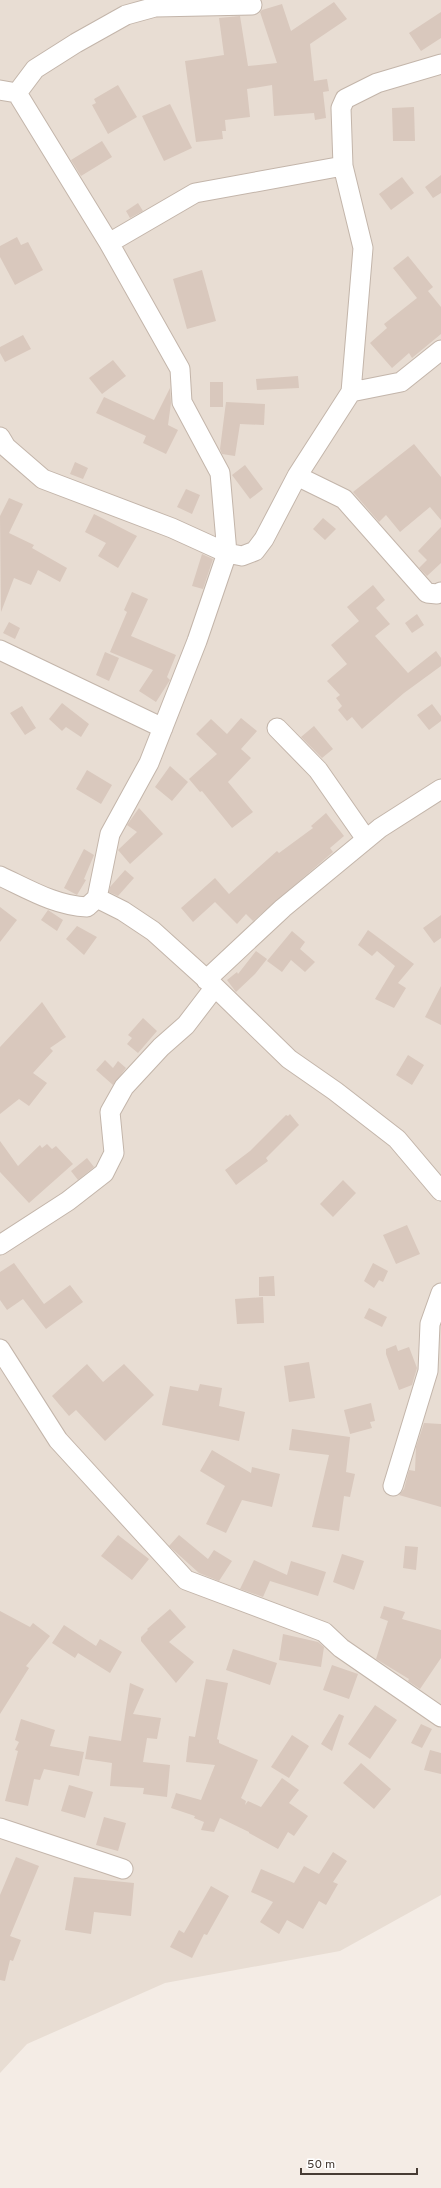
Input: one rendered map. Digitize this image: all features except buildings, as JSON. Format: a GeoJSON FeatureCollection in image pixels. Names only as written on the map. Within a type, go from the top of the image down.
{"type":"FeatureCollection","features":[{"type":"Feature","properties":{"kind":"street"},"geometry":{"type":"LineString","coordinates":[[0,876],[55,902],[74,907],[87,907],[97,898],[110,834],[149,763],[197,641],[227,553],[220,473],[182,402],[180,369],[109,243],[8,92],[35,69],[76,43],[126,15],[155,7],[252,5]]}},
{"type":"Feature","properties":{"kind":"street"},"geometry":{"type":"LineString","coordinates":[[0,437],[6,447],[43,479],[172,528],[227,553],[242,556],[255,551],[264,539],[297,476],[351,392],[363,248],[343,166],[341,108],[345,100],[377,83],[441,64]]}},
{"type":"Feature","properties":{"kind":"street"},"geometry":{"type":"LineString","coordinates":[[109,243],[195,193],[343,166]]}},
{"type":"Feature","properties":{"kind":"street"},"geometry":{"type":"LineString","coordinates":[[351,392],[401,382],[441,350]]}},
{"type":"Feature","properties":{"kind":"street"},"geometry":{"type":"LineString","coordinates":[[297,476],[344,499],[427,593],[437,594],[441,592]]}},
{"type":"Feature","properties":{"kind":"street"},"geometry":{"type":"LineString","coordinates":[[0,650],[163,728]]}},
{"type":"Feature","properties":{"kind":"street"},"geometry":{"type":"LineString","coordinates":[[277,728],[318,770],[366,839]]}},
{"type":"Feature","properties":{"kind":"street"},"geometry":{"type":"LineString","coordinates":[[0,1245],[68,1200],[104,1173],[114,1153],[110,1112],[124,1087],[160,1047],[186,1025],[210,983],[283,908],[380,828],[441,789]]}},
{"type":"Feature","properties":{"kind":"street"},"geometry":{"type":"LineString","coordinates":[[97,898],[123,910],[153,931],[289,1059],[335,1091],[397,1139],[441,1191]]}},
{"type":"Feature","properties":{"kind":"street"},"geometry":{"type":"LineString","coordinates":[[393,1486],[428,1371],[430,1324],[441,1293]]}},
{"type":"Feature","properties":{"kind":"street"},"geometry":{"type":"LineString","coordinates":[[0,1349],[58,1440],[186,1580],[324,1632],[341,1648],[441,1717]]}},
{"type":"Feature","properties":{"kind":"street"},"geometry":{"type":"LineString","coordinates":[[0,1828],[123,1869]]}},
{"type":"Feature","properties":{"kind":"shaded area"},"geometry":{"type":"Polygon","coordinates":[[[0,0],[441,0],[441,1895],[340,1951],[165,1983],[27,2044],[0,2073],[0,0]]]}}]}
